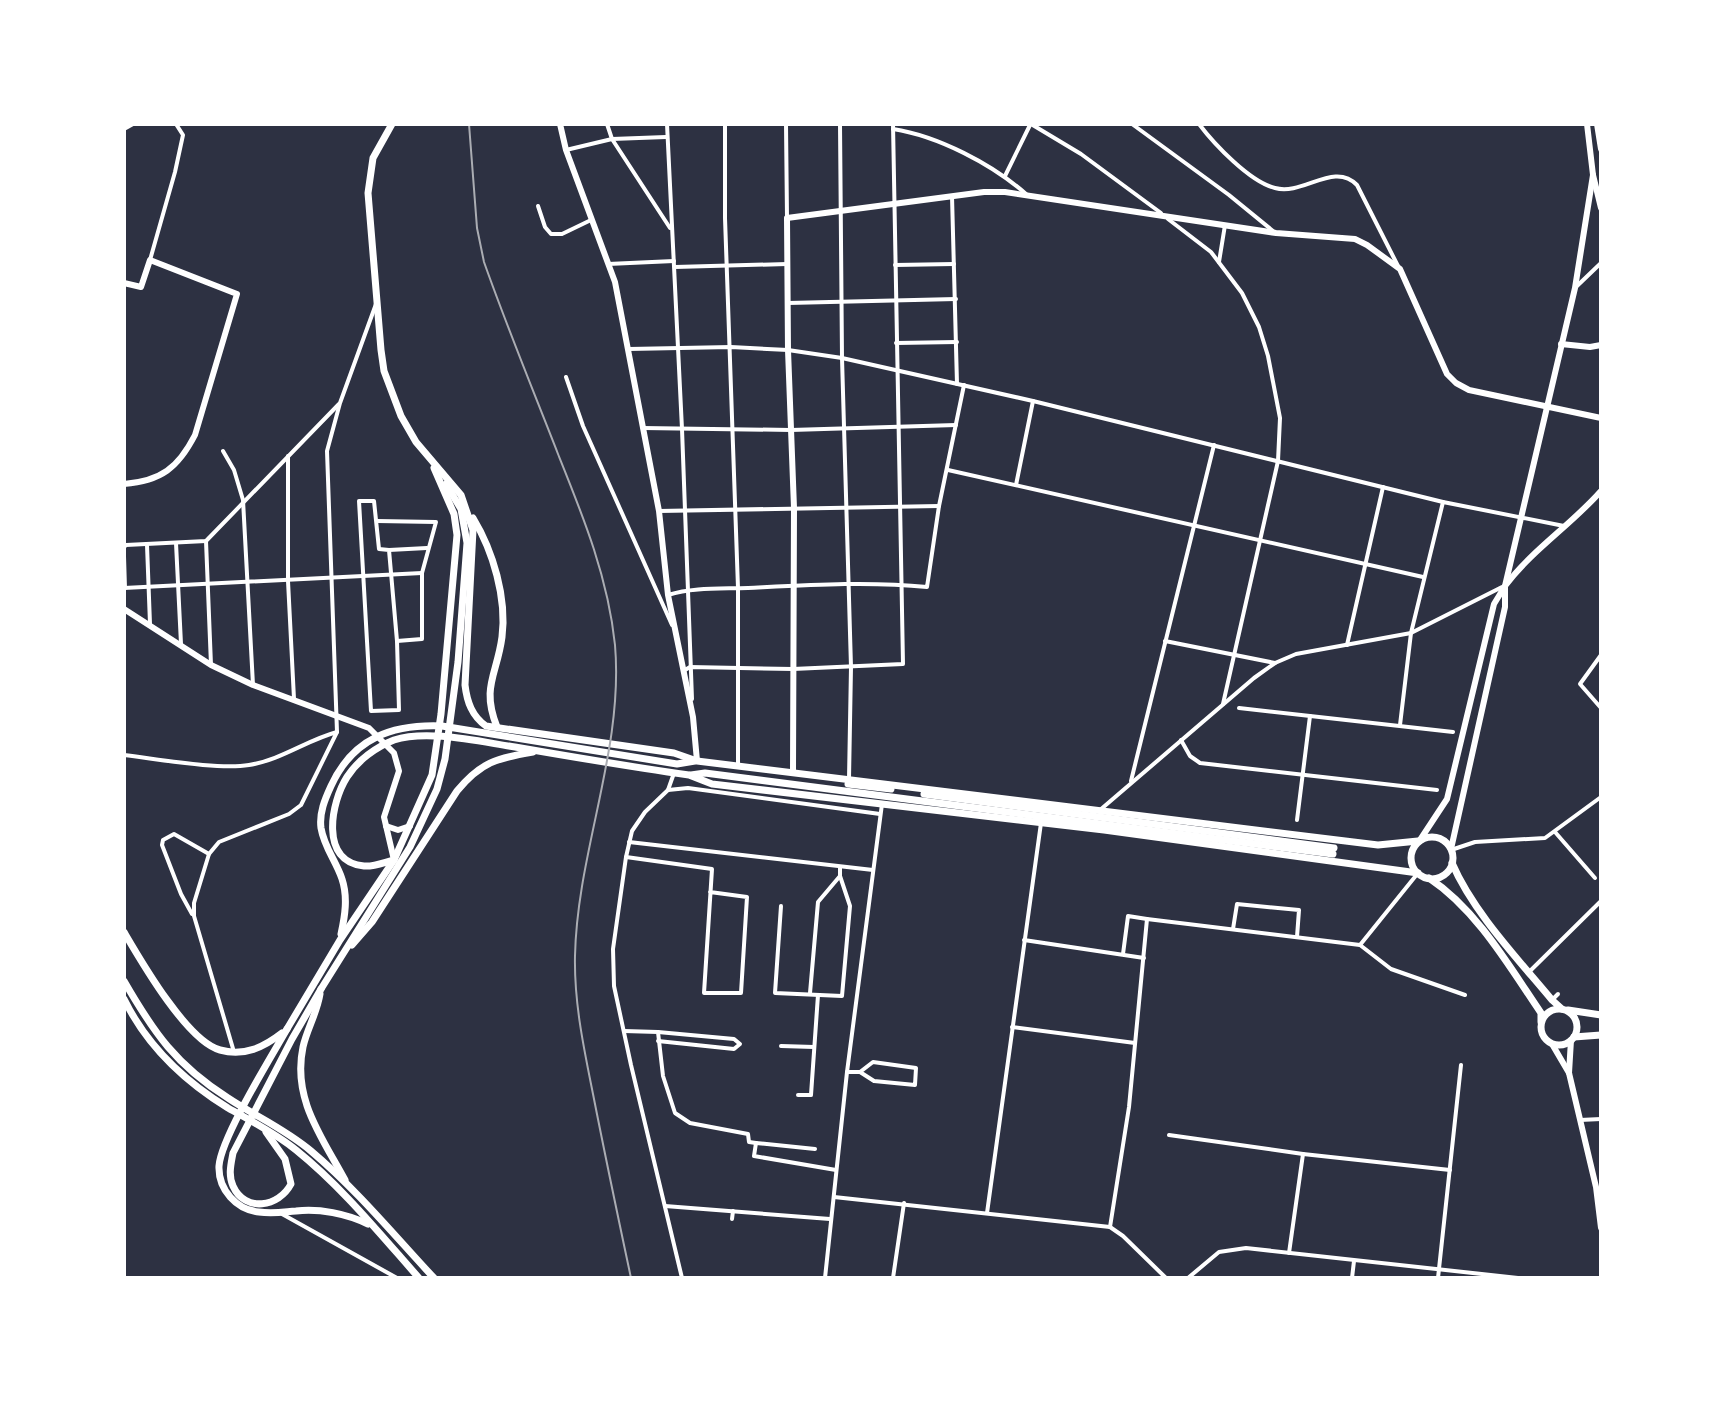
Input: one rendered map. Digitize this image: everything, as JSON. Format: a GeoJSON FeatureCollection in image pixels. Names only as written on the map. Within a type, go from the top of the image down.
{"type":"FeatureCollection","features":[{"type":"Feature","properties":{"kind":"main road"},"geometry":{"type":"LineString","coordinates":[[392,124],[373,158],[368,193],[381,350],[391,395],[416,442],[461,495],[483,535],[498,583],[503,616],[502,639],[488,701],[497,727]]}},
{"type":"Feature","properties":{"kind":"main road"},"geometry":{"type":"LineString","coordinates":[[373,1227],[325,1211],[255,1212],[242,1207],[225,1191],[219,1168],[255,1086],[340,940],[394,860],[432,775],[441,714],[457,535],[454,514],[429,459]]}},
{"type":"Feature","properties":{"kind":"main road"},"geometry":{"type":"LineString","coordinates":[[342,959],[427,815],[445,759],[458,662],[467,543],[461,509],[429,459]]}},
{"type":"Feature","properties":{"kind":"main road"},"geometry":{"type":"LineString","coordinates":[[467,508],[474,542],[465,685],[467,699],[479,721],[651,755],[677,764],[697,761],[741,766],[1378,845],[1440,838],[1451,849],[1452,863],[1464,889],[1529,972],[1577,1022],[1572,1039]]}},
{"type":"Feature","properties":{"kind":"main road"},"geometry":{"type":"LineString","coordinates":[[340,940],[345,891],[324,843],[321,825],[326,796],[336,774],[358,749],[374,737],[393,729],[416,725],[442,726],[651,755]]}},
{"type":"Feature","properties":{"kind":"main road"},"geometry":{"type":"LineString","coordinates":[[394,860],[365,866],[343,857],[335,845],[332,811],[338,794],[358,763],[385,744],[414,736],[539,751],[689,775],[712,784],[1041,823],[1418,873],[1446,890],[1467,910],[1541,1013],[1542,1034],[1552,1044],[1601,1035]]}},
{"type":"Feature","properties":{"kind":"main road"},"geometry":{"type":"LineString","coordinates":[[262,1127],[280,1150],[290,1173],[291,1184],[276,1202],[265,1204],[239,1195],[232,1185],[231,1162],[236,1134],[265,1091],[321,989],[372,922],[457,791],[472,773],[503,757],[539,751]]}},
{"type":"Feature","properties":{"kind":"main road"},"geometry":{"type":"LineString","coordinates":[[689,775],[705,773],[1333,851],[803,778],[741,766]]}},
{"type":"Feature","properties":{"kind":"main road"},"geometry":{"type":"LineString","coordinates":[[1418,873],[1411,857],[1419,841]]}},
{"type":"Feature","properties":{"kind":"main road"},"geometry":{"type":"LineString","coordinates":[[1429,878],[1445,874],[1452,863]]}},
{"type":"Feature","properties":{"kind":"main road"},"geometry":{"type":"LineString","coordinates":[[124,932],[175,1010],[205,1042],[218,1050],[250,1051],[265,1046],[287,1029]]}},
{"type":"Feature","properties":{"kind":"main road"},"geometry":{"type":"LineString","coordinates":[[124,981],[158,1036],[186,1068],[230,1100],[293,1137],[348,1185],[434,1278]]}},
{"type":"Feature","properties":{"kind":"main road"},"geometry":{"type":"LineString","coordinates":[[321,989],[318,1008],[303,1046],[299,1070],[314,1126],[348,1185]]}},
{"type":"Feature","properties":{"kind":"main road"},"geometry":{"type":"LineString","coordinates":[[124,999],[134,1020],[169,1063],[210,1096],[262,1127],[311,1163],[419,1278]]}},
{"type":"Feature","properties":{"kind":"main road"},"geometry":{"type":"LineString","coordinates":[[1541,1022],[1547,1013],[1564,1009],[1601,1015]]}},
{"type":"Feature","properties":{"kind":"street"},"geometry":{"type":"LineString","coordinates":[[124,129],[133,124]]}},
{"type":"Feature","properties":{"kind":"street"},"geometry":{"type":"LineString","coordinates":[[124,283],[141,287],[150,260],[183,135],[176,124]]}},
{"type":"Feature","properties":{"kind":"street"},"geometry":{"type":"LineString","coordinates":[[560,124],[566,150],[615,282],[659,511],[668,595],[693,717]]}},
{"type":"Feature","properties":{"kind":"street"},"geometry":{"type":"LineString","coordinates":[[607,124],[612,139],[671,231]]}},
{"type":"Feature","properties":{"kind":"street"},"geometry":{"type":"LineString","coordinates":[[667,124],[690,667],[697,761]]}},
{"type":"Feature","properties":{"kind":"street"},"geometry":{"type":"LineString","coordinates":[[725,124],[741,766]]}},
{"type":"Feature","properties":{"kind":"street"},"geometry":{"type":"LineString","coordinates":[[786,124],[788,350],[794,508],[794,773]]}},
{"type":"Feature","properties":{"kind":"street"},"geometry":{"type":"LineString","coordinates":[[840,124],[842,358],[851,667],[849,779]]}},
{"type":"Feature","properties":{"kind":"street"},"geometry":{"type":"LineString","coordinates":[[1005,176],[1031,124],[1081,154],[1188,233],[1219,262],[1242,293],[1259,327],[1280,418],[1278,461],[1223,704]]}},
{"type":"Feature","properties":{"kind":"street"},"geometry":{"type":"LineString","coordinates":[[1132,124],[1276,233]]}},
{"type":"Feature","properties":{"kind":"street"},"geometry":{"type":"LineString","coordinates":[[1199,124],[1223,151],[1251,175],[1277,189],[1342,175],[1349,177],[1371,211],[1400,269],[1438,357],[1456,383],[1469,390],[1601,418]]}},
{"type":"Feature","properties":{"kind":"street"},"geometry":{"type":"LineString","coordinates":[[1587,124],[1593,175],[1601,208]]}},
{"type":"Feature","properties":{"kind":"street"},"geometry":{"type":"LineString","coordinates":[[1597,124],[1601,149]]}},
{"type":"Feature","properties":{"kind":"street"},"geometry":{"type":"LineString","coordinates":[[682,671],[690,667],[793,669],[903,664],[893,127],[929,137],[1005,176],[1028,195]]}},
{"type":"Feature","properties":{"kind":"street"},"geometry":{"type":"LineString","coordinates":[[566,150],[612,139],[667,137]]}},
{"type":"Feature","properties":{"kind":"street"},"geometry":{"type":"LineString","coordinates":[[1593,175],[1575,288],[1505,586],[1505,607],[1451,849],[1475,842],[1539,839],[1555,832],[1601,797]]}},
{"type":"Feature","properties":{"kind":"street"},"geometry":{"type":"LineString","coordinates":[[787,218],[984,192],[1028,195],[1276,233],[1355,239],[1400,269]]}},
{"type":"Feature","properties":{"kind":"street"},"geometry":{"type":"LineString","coordinates":[[668,595],[687,589],[848,584],[927,587],[939,506],[956,425],[960,385],[952,196]]}},
{"type":"Feature","properties":{"kind":"street"},"geometry":{"type":"LineString","coordinates":[[538,206],[545,227],[551,234],[562,234],[591,220]]}},
{"type":"Feature","properties":{"kind":"street"},"geometry":{"type":"LineString","coordinates":[[1219,262],[1225,225]]}},
{"type":"Feature","properties":{"kind":"street"},"geometry":{"type":"LineString","coordinates":[[124,484],[158,478],[185,455],[195,435],[237,294],[150,260]]}},
{"type":"Feature","properties":{"kind":"street"},"geometry":{"type":"LineString","coordinates":[[1575,288],[1601,263]]}},
{"type":"Feature","properties":{"kind":"street"},"geometry":{"type":"LineString","coordinates":[[608,264],[787,264]]}},
{"type":"Feature","properties":{"kind":"street"},"geometry":{"type":"LineString","coordinates":[[895,265],[954,264]]}},
{"type":"Feature","properties":{"kind":"street"},"geometry":{"type":"LineString","coordinates":[[194,916],[194,903],[209,854],[219,842],[289,814],[301,805],[337,732],[339,719],[327,451],[340,403],[378,298]]}},
{"type":"Feature","properties":{"kind":"street"},"geometry":{"type":"LineString","coordinates":[[788,303],[956,299]]}},
{"type":"Feature","properties":{"kind":"street"},"geometry":{"type":"LineString","coordinates":[[896,343],[957,342]]}},
{"type":"Feature","properties":{"kind":"street"},"geometry":{"type":"LineString","coordinates":[[1561,344],[1580,347],[1601,345]]}},
{"type":"Feature","properties":{"kind":"street"},"geometry":{"type":"LineString","coordinates":[[626,349],[731,347],[788,350],[842,358],[1033,401],[1443,502],[1566,527]]}},
{"type":"Feature","properties":{"kind":"street"},"geometry":{"type":"LineString","coordinates":[[566,377],[583,426],[675,632]]}},
{"type":"Feature","properties":{"kind":"street"},"geometry":{"type":"LineString","coordinates":[[1016,485],[1033,401]]}},
{"type":"Feature","properties":{"kind":"street"},"geometry":{"type":"LineString","coordinates":[[124,547],[206,541],[340,403]]}},
{"type":"Feature","properties":{"kind":"street"},"geometry":{"type":"LineString","coordinates":[[643,428],[791,430],[956,425]]}},
{"type":"Feature","properties":{"kind":"street"},"geometry":{"type":"LineString","coordinates":[[1131,782],[1214,445]]}},
{"type":"Feature","properties":{"kind":"street"},"geometry":{"type":"LineString","coordinates":[[223,451],[234,470],[243,500],[253,685]]}},
{"type":"Feature","properties":{"kind":"street"},"geometry":{"type":"LineString","coordinates":[[288,455],[288,581],[294,701]]}},
{"type":"Feature","properties":{"kind":"street"},"geometry":{"type":"LineString","coordinates":[[948,470],[1423,577]]}},
{"type":"Feature","properties":{"kind":"street"},"geometry":{"type":"LineString","coordinates":[[1347,645],[1383,487]]}},
{"type":"Feature","properties":{"kind":"street"},"geometry":{"type":"LineString","coordinates":[[1419,841],[1447,799],[1494,604],[1520,566],[1566,527],[1601,491]]}},
{"type":"Feature","properties":{"kind":"street"},"geometry":{"type":"LineString","coordinates":[[389,550],[399,710],[371,711],[359,501],[374,501],[379,549],[428,548]]}},
{"type":"Feature","properties":{"kind":"street"},"geometry":{"type":"LineString","coordinates":[[1400,725],[1411,633],[1443,502]]}},
{"type":"Feature","properties":{"kind":"street"},"geometry":{"type":"LineString","coordinates":[[659,511],[939,506]]}},
{"type":"Feature","properties":{"kind":"street"},"geometry":{"type":"LineString","coordinates":[[377,521],[436,521],[422,573],[422,639],[397,641]]}},
{"type":"Feature","properties":{"kind":"street"},"geometry":{"type":"LineString","coordinates":[[206,541],[211,665]]}},
{"type":"Feature","properties":{"kind":"street"},"geometry":{"type":"LineString","coordinates":[[176,543],[181,647]]}},
{"type":"Feature","properties":{"kind":"street"},"geometry":{"type":"LineString","coordinates":[[147,544],[150,627]]}},
{"type":"Feature","properties":{"kind":"street"},"geometry":{"type":"LineString","coordinates":[[124,556],[124,588],[422,573]]}},
{"type":"Feature","properties":{"kind":"street"},"geometry":{"type":"LineString","coordinates":[[1100,811],[1275,663],[1296,654],[1411,633],[1505,586]]}},
{"type":"Feature","properties":{"kind":"street"},"geometry":{"type":"LineString","coordinates":[[124,609],[211,665],[253,685],[369,728],[394,753],[399,771],[384,817],[394,860]]}},
{"type":"Feature","properties":{"kind":"street"},"geometry":{"type":"LineString","coordinates":[[1165,641],[1275,663]]}},
{"type":"Feature","properties":{"kind":"street"},"geometry":{"type":"LineString","coordinates":[[1601,655],[1580,684],[1601,708]]}},
{"type":"Feature","properties":{"kind":"street"},"geometry":{"type":"LineString","coordinates":[[1239,708],[1453,732]]}},
{"type":"Feature","properties":{"kind":"street"},"geometry":{"type":"LineString","coordinates":[[1297,820],[1310,716]]}},
{"type":"Feature","properties":{"kind":"street"},"geometry":{"type":"LineString","coordinates":[[124,755],[226,766],[248,765],[337,732]]}},
{"type":"Feature","properties":{"kind":"street"},"geometry":{"type":"LineString","coordinates":[[1181,740],[1187,752],[1200,763],[1437,790]]}},
{"type":"Feature","properties":{"kind":"street"},"geometry":{"type":"LineString","coordinates":[[674,773],[668,790],[638,821],[629,842],[613,949],[614,986],[682,1278]]}},
{"type":"Feature","properties":{"kind":"street"},"geometry":{"type":"LineString","coordinates":[[668,790],[688,788],[881,814]]}},
{"type":"Feature","properties":{"kind":"street"},"geometry":{"type":"LineString","coordinates":[[825,1278],[847,1072],[882,804]]}},
{"type":"Feature","properties":{"kind":"street"},"geometry":{"type":"LineString","coordinates":[[987,1213],[1041,823]]}},
{"type":"Feature","properties":{"kind":"street"},"geometry":{"type":"LineString","coordinates":[[386,826],[398,830],[410,826]]}},
{"type":"Feature","properties":{"kind":"street"},"geometry":{"type":"LineString","coordinates":[[1555,832],[1595,878]]}},
{"type":"Feature","properties":{"kind":"street"},"geometry":{"type":"LineString","coordinates":[[209,854],[174,834],[163,840],[162,845],[181,894],[194,916],[234,1052]]}},
{"type":"Feature","properties":{"kind":"street"},"geometry":{"type":"LineString","coordinates":[[629,842],[873,870]]}},
{"type":"Feature","properties":{"kind":"street"},"geometry":{"type":"LineString","coordinates":[[626,857],[712,869],[710,892],[704,993],[741,993],[747,897],[710,892]]}},
{"type":"Feature","properties":{"kind":"street"},"geometry":{"type":"LineString","coordinates":[[781,906],[775,993],[842,996],[850,906],[840,867]]}},
{"type":"Feature","properties":{"kind":"street"},"geometry":{"type":"LineString","coordinates":[[1360,945],[1418,873]]}},
{"type":"Feature","properties":{"kind":"street"},"geometry":{"type":"LineString","coordinates":[[810,994],[818,902],[840,876]]}},
{"type":"Feature","properties":{"kind":"street"},"geometry":{"type":"LineString","coordinates":[[1529,972],[1601,901]]}},
{"type":"Feature","properties":{"kind":"street"},"geometry":{"type":"LineString","coordinates":[[1233,929],[1237,904],[1299,910],[1297,937]]}},
{"type":"Feature","properties":{"kind":"street"},"geometry":{"type":"LineString","coordinates":[[1123,955],[1128,916],[1360,945],[1391,969],[1465,995]]}},
{"type":"Feature","properties":{"kind":"street"},"geometry":{"type":"LineString","coordinates":[[1110,1227],[1129,1107],[1147,919]]}},
{"type":"Feature","properties":{"kind":"street"},"geometry":{"type":"LineString","coordinates":[[1024,940],[1144,958]]}},
{"type":"Feature","properties":{"kind":"street"},"geometry":{"type":"LineString","coordinates":[[798,1095],[811,1095],[818,995]]}},
{"type":"Feature","properties":{"kind":"street"},"geometry":{"type":"LineString","coordinates":[[1012,1027],[1135,1043]]}},
{"type":"Feature","properties":{"kind":"street"},"geometry":{"type":"LineString","coordinates":[[624,1031],[736,1040],[740,1044],[734,1049],[658,1041]]}},
{"type":"Feature","properties":{"kind":"street"},"geometry":{"type":"LineString","coordinates":[[658,1032],[663,1076],[675,1113],[690,1123],[748,1134],[749,1142],[815,1149]]}},
{"type":"Feature","properties":{"kind":"street"},"geometry":{"type":"LineString","coordinates":[[703,1045],[704,1037]]}},
{"type":"Feature","properties":{"kind":"street"},"geometry":{"type":"LineString","coordinates":[[1569,1073],[1572,1039]]}},
{"type":"Feature","properties":{"kind":"street"},"geometry":{"type":"LineString","coordinates":[[1552,1044],[1569,1073],[1599,1203],[1601,1228]]}},
{"type":"Feature","properties":{"kind":"street"},"geometry":{"type":"LineString","coordinates":[[781,1046],[814,1047]]}},
{"type":"Feature","properties":{"kind":"street"},"geometry":{"type":"LineString","coordinates":[[847,1072],[860,1072],[874,1081],[915,1085],[916,1068],[873,1062],[860,1072]]}},
{"type":"Feature","properties":{"kind":"street"},"geometry":{"type":"LineString","coordinates":[[1438,1278],[1461,1065]]}},
{"type":"Feature","properties":{"kind":"street"},"geometry":{"type":"LineString","coordinates":[[1580,1120],[1601,1119]]}},
{"type":"Feature","properties":{"kind":"street"},"geometry":{"type":"LineString","coordinates":[[1169,1135],[1450,1170]]}},
{"type":"Feature","properties":{"kind":"street"},"geometry":{"type":"LineString","coordinates":[[756,1143],[754,1156],[836,1170]]}},
{"type":"Feature","properties":{"kind":"street"},"geometry":{"type":"LineString","coordinates":[[1289,1253],[1303,1154]]}},
{"type":"Feature","properties":{"kind":"street"},"geometry":{"type":"LineString","coordinates":[[833,1197],[1110,1227],[1166,1278]]}},
{"type":"Feature","properties":{"kind":"street"},"geometry":{"type":"LineString","coordinates":[[893,1278],[904,1203]]}},
{"type":"Feature","properties":{"kind":"street"},"geometry":{"type":"LineString","coordinates":[[664,1206],[830,1219]]}},
{"type":"Feature","properties":{"kind":"street"},"geometry":{"type":"LineString","coordinates":[[732,1219],[733,1211]]}},
{"type":"Feature","properties":{"kind":"street"},"geometry":{"type":"LineString","coordinates":[[282,1214],[397,1278]]}},
{"type":"Feature","properties":{"kind":"street"},"geometry":{"type":"LineString","coordinates":[[1188,1278],[1219,1252],[1232,1249],[1518,1278]]}},
{"type":"Feature","properties":{"kind":"street"},"geometry":{"type":"LineString","coordinates":[[1352,1278],[1354,1260]]}},
{"type":"Feature","properties":{"kind":"railway"},"geometry":{"type":"LineString","coordinates":[[469,124],[477,228],[484,262],[585,524],[612,620],[616,684],[613,723],[583,878],[575,974],[583,1043],[631,1278]]}}]}
